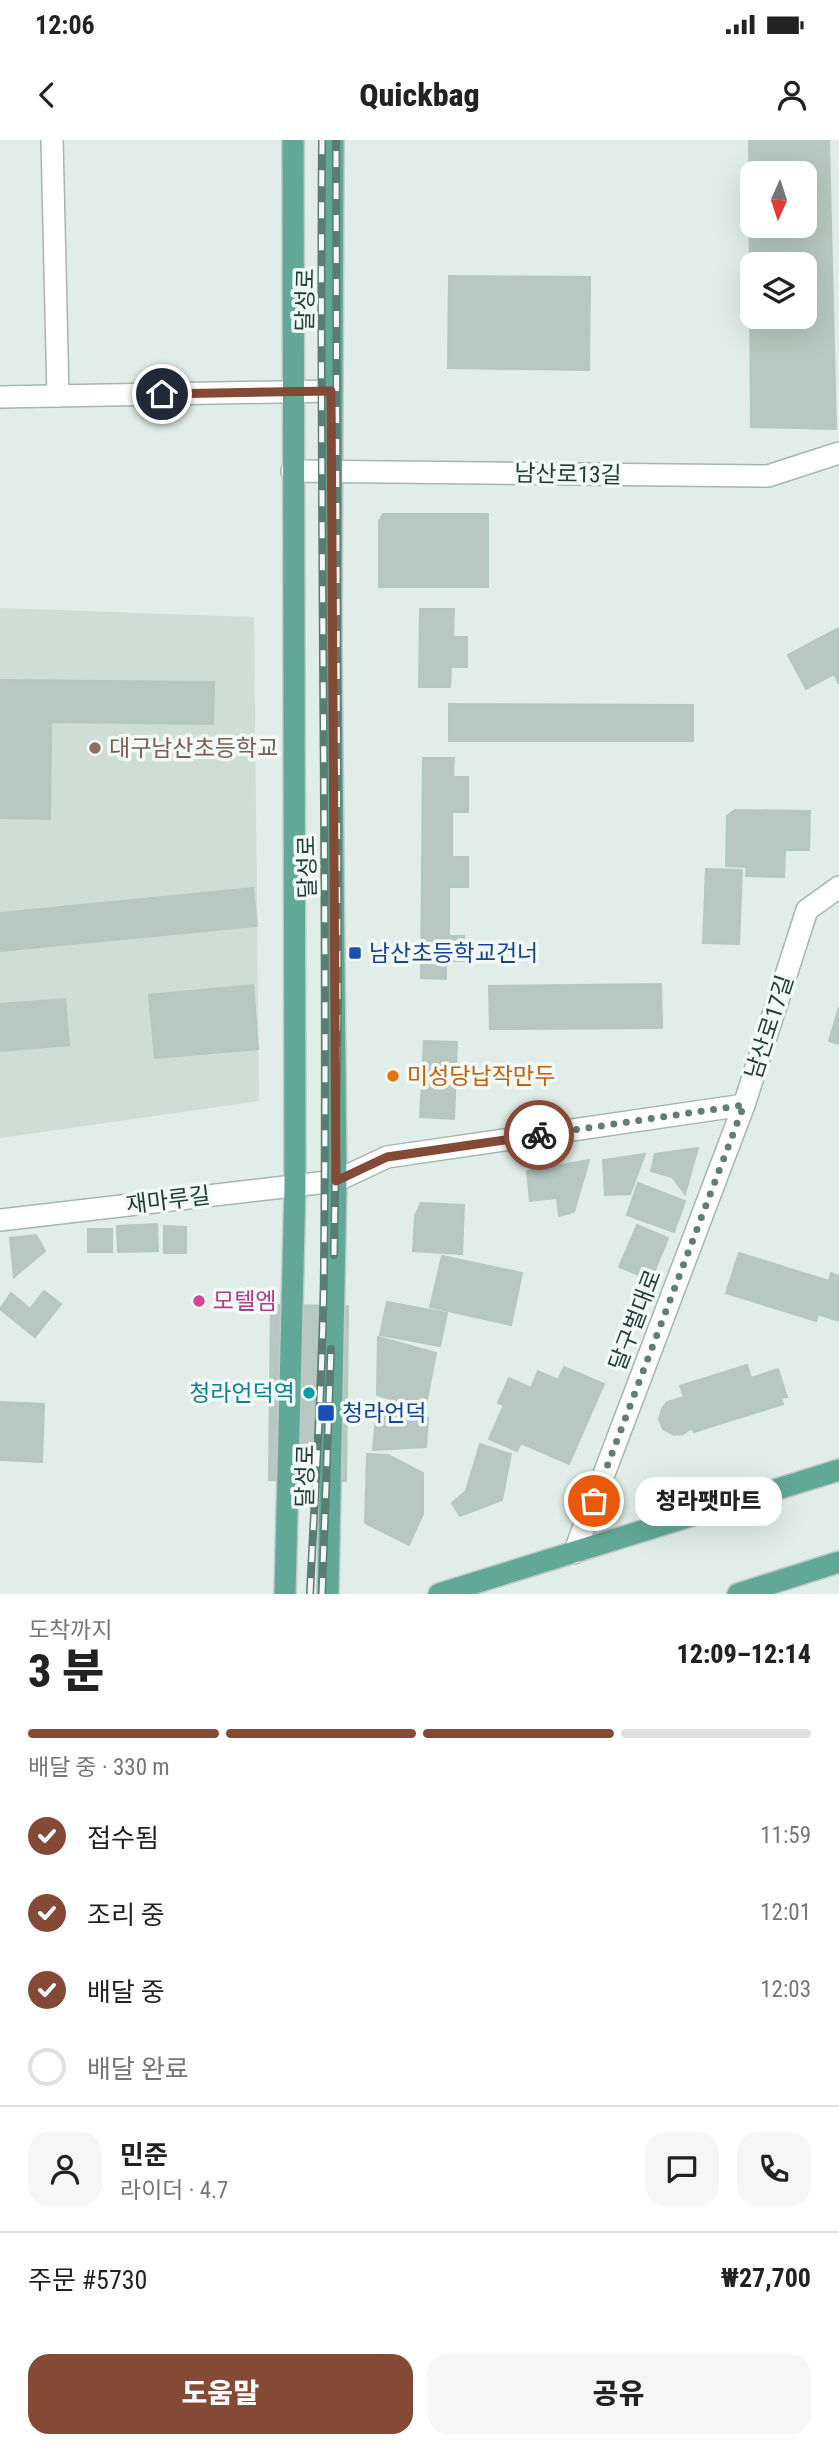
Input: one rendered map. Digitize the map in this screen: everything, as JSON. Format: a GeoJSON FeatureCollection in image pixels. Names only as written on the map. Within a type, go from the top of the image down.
{"type":"FeatureCollection","features":[{"type":"Feature","properties":{"kind":"main road"},"geometry":{"type":"LineString","coordinates":[[285,1594],[295,1186],[293,140]]}},
{"type":"Feature","properties":{"kind":"main road","name":"달성로"},"geometry":{"type":"LineString","coordinates":[[328,1594],[336,1181],[331,472],[333,140]]}},
{"type":"Feature","properties":{"kind":"main road"},"geometry":{"type":"LineString","coordinates":[[439,1594],[839,1470]]}},
{"type":"Feature","properties":{"kind":"main road"},"geometry":{"type":"LineString","coordinates":[[738,1594],[786,1586],[839,1562]]}},
{"type":"Feature","properties":{"kind":"street"},"geometry":{"type":"LineString","coordinates":[[52,140],[58,396]]}},
{"type":"Feature","properties":{"kind":"street"},"geometry":{"type":"LineString","coordinates":[[0,397],[331,391]]}},
{"type":"Feature","properties":{"kind":"street","name":"남산로13길"},"geometry":{"type":"LineString","coordinates":[[292,471],[768,476],[839,453]]}},
{"type":"Feature","properties":{"kind":"street","name":"남산로17길"},"geometry":{"type":"LineString","coordinates":[[336,1181],[387,1157],[744,1105],[807,910],[839,887]]}},
{"type":"Feature","properties":{"kind":"street","name":"달구벌대로"},"geometry":{"type":"LineString","coordinates":[[574,1553],[744,1105]]}},
{"type":"Feature","properties":{"kind":"street","name":"재마루길"},"geometry":{"type":"LineString","coordinates":[[0,1220],[336,1181]]}},
{"type":"Feature","properties":{"kind":"shaded area"},"geometry":{"type":"Polygon","coordinates":[[[0,608],[254,617],[259,1101],[0,1138],[0,608]]]}},
{"type":"Feature","properties":{"kind":"building"},"geometry":{"type":"Polygon","coordinates":[[[749,140],[829,140],[836,429],[751,427],[750,329],[817,329],[817,252],[750,252],[750,238],[817,238],[817,161],[749,161],[749,140]]]}},
{"type":"Feature","properties":{"kind":"building"},"geometry":{"type":"Polygon","coordinates":[[[449,276],[590,277],[589,370],[448,368],[449,276]]]}},
{"type":"Feature","properties":{"kind":"building"},"geometry":{"type":"Polygon","coordinates":[[[383,514],[488,514],[488,587],[379,587],[379,521],[383,514]]]}},
{"type":"Feature","properties":{"kind":"building"},"geometry":{"type":"Polygon","coordinates":[[[420,609],[454,609],[453,637],[467,637],[467,667],[451,667],[450,687],[419,687],[420,609]]]}},
{"type":"Feature","properties":{"kind":"building"},"geometry":{"type":"Polygon","coordinates":[[[839,628],[839,684],[834,674],[806,689],[788,655],[839,628]]]}},
{"type":"Feature","properties":{"kind":"building"},"geometry":{"type":"Polygon","coordinates":[[[0,680],[214,682],[213,724],[51,722],[50,819],[0,818],[0,680]]]}},
{"type":"Feature","properties":{"kind":"building"},"geometry":{"type":"Polygon","coordinates":[[[449,704],[693,705],[693,741],[449,741],[449,704]]]}},
{"type":"Feature","properties":{"kind":"building"},"geometry":{"type":"Polygon","coordinates":[[[423,758],[454,758],[453,777],[468,777],[468,812],[452,812],[452,857],[468,857],[468,887],[449,887],[449,936],[464,936],[464,961],[446,961],[446,979],[421,978],[423,758]]]}},
{"type":"Feature","properties":{"kind":"building"},"geometry":{"type":"Polygon","coordinates":[[[735,810],[810,811],[809,850],[785,850],[784,877],[746,876],[747,867],[726,866],[727,816],[735,810]]]}},
{"type":"Feature","properties":{"kind":"building"},"geometry":{"type":"Polygon","coordinates":[[[706,869],[742,870],[739,944],[703,943],[706,869]]]}},
{"type":"Feature","properties":{"kind":"building"},"geometry":{"type":"Polygon","coordinates":[[[253,888],[257,926],[0,951],[0,913],[253,888]]]}},
{"type":"Feature","properties":{"kind":"building"},"geometry":{"type":"Polygon","coordinates":[[[661,984],[662,1028],[490,1029],[489,986],[661,984]]]}},
{"type":"Feature","properties":{"kind":"building"},"geometry":{"type":"Polygon","coordinates":[[[253,985],[258,1049],[155,1058],[149,995],[253,985]]]}},
{"type":"Feature","properties":{"kind":"building"},"geometry":{"type":"Polygon","coordinates":[[[65,999],[69,1045],[0,1051],[0,1004],[65,999]]]}},
{"type":"Feature","properties":{"kind":"building"},"geometry":{"type":"Polygon","coordinates":[[[839,1007],[839,1044],[829,1041],[839,1007]]]}},
{"type":"Feature","properties":{"kind":"building"},"geometry":{"type":"Polygon","coordinates":[[[424,1041],[457,1042],[454,1119],[420,1117],[424,1041]]]}},
{"type":"Feature","properties":{"kind":"building"},"geometry":{"type":"Polygon","coordinates":[[[698,1148],[685,1194],[672,1177],[651,1171],[655,1154],[698,1148]]]}},
{"type":"Feature","properties":{"kind":"building"},"geometry":{"type":"Polygon","coordinates":[[[645,1154],[630,1194],[605,1195],[603,1160],[645,1154]]]}},
{"type":"Feature","properties":{"kind":"building"},"geometry":{"type":"Polygon","coordinates":[[[589,1160],[574,1212],[559,1216],[557,1198],[530,1201],[527,1171],[589,1160]]]}},
{"type":"Feature","properties":{"kind":"building"},"geometry":{"type":"Polygon","coordinates":[[[638,1183],[685,1201],[674,1232],[627,1215],[638,1183]]]}},
{"type":"Feature","properties":{"kind":"building"},"geometry":{"type":"Polygon","coordinates":[[[421,1203],[464,1205],[462,1254],[413,1251],[415,1216],[421,1203]]]}},
{"type":"Feature","properties":{"kind":"building"},"geometry":{"type":"Polygon","coordinates":[[[157,1224],[158,1251],[118,1252],[117,1226],[157,1224]]]}},
{"type":"Feature","properties":{"kind":"building"},"geometry":{"type":"Polygon","coordinates":[[[637,1225],[668,1238],[651,1280],[619,1267],[637,1225]]]}},
{"type":"Feature","properties":{"kind":"building"},"geometry":{"type":"Polygon","coordinates":[[[164,1226],[186,1227],[186,1253],[164,1253],[164,1226]]]}},
{"type":"Feature","properties":{"kind":"building"},"geometry":{"type":"Polygon","coordinates":[[[88,1229],[112,1229],[112,1252],[88,1252],[88,1229]]]}},
{"type":"Feature","properties":{"kind":"building"},"geometry":{"type":"Polygon","coordinates":[[[36,1235],[45,1251],[14,1277],[10,1238],[36,1235]]]}},
{"type":"Feature","properties":{"kind":"building"},"geometry":{"type":"Polygon","coordinates":[[[739,1253],[829,1281],[831,1273],[839,1276],[839,1321],[818,1314],[816,1321],[726,1293],[739,1253]]]}},
{"type":"Feature","properties":{"kind":"building"},"geometry":{"type":"Polygon","coordinates":[[[442,1256],[522,1273],[511,1325],[430,1307],[442,1256]]]}},
{"type":"Feature","properties":{"kind":"building"},"geometry":{"type":"Polygon","coordinates":[[[44,1291],[61,1304],[35,1337],[0,1309],[11,1293],[30,1309],[44,1291]]]}},
{"type":"Feature","properties":{"kind":"building"},"geometry":{"type":"Polygon","coordinates":[[[387,1302],[447,1313],[440,1346],[380,1335],[387,1302]]]}},
{"type":"Feature","properties":{"kind":"building","name":"청라언덕역"},"geometry":{"type":"Polygon","coordinates":[[[271,1305],[348,1306],[346,1481],[269,1480],[271,1305]]]}},
{"type":"Feature","properties":{"kind":"building"},"geometry":{"type":"Polygon","coordinates":[[[378,1337],[436,1353],[425,1409],[377,1395],[378,1337]]]}},
{"type":"Feature","properties":{"kind":"building"},"geometry":{"type":"Polygon","coordinates":[[[747,1365],[751,1378],[778,1369],[787,1397],[781,1398],[783,1404],[694,1432],[692,1428],[683,1434],[674,1435],[663,1429],[659,1419],[662,1409],[667,1402],[684,1397],[680,1386],[747,1365]]]}},
{"type":"Feature","properties":{"kind":"building"},"geometry":{"type":"Polygon","coordinates":[[[564,1367],[604,1384],[569,1464],[521,1443],[517,1451],[489,1439],[504,1405],[498,1403],[509,1378],[531,1388],[538,1371],[558,1380],[564,1367]]]}},
{"type":"Feature","properties":{"kind":"building"},"geometry":{"type":"Polygon","coordinates":[[[0,1402],[44,1404],[42,1462],[0,1460],[0,1402]]]}},
{"type":"Feature","properties":{"kind":"building"},"geometry":{"type":"Polygon","coordinates":[[[377,1404],[428,1418],[426,1447],[373,1450],[377,1404]]]}},
{"type":"Feature","properties":{"kind":"building"},"geometry":{"type":"Polygon","coordinates":[[[480,1444],[511,1454],[502,1500],[460,1516],[452,1503],[466,1491],[480,1444]]]}},
{"type":"Feature","properties":{"kind":"building"},"geometry":{"type":"Polygon","coordinates":[[[367,1454],[388,1455],[423,1473],[423,1514],[409,1545],[365,1523],[367,1454]]]}},
{"type":"Feature","properties":{"kind":"railway"},"geometry":{"type":"LineString","coordinates":[[310,1594],[324,1265],[322,140]]}},
{"type":"Feature","properties":{"kind":"railway"},"geometry":{"type":"LineString","coordinates":[[334,1255],[338,1004],[336,140]]}},
{"type":"Feature","properties":{"kind":"railway"},"geometry":{"type":"LineString","coordinates":[[322,1594],[331,1349]]}},
{"type":"Feature","properties":{"kind":"way so far"},"geometry":{"type":"LineString","coordinates":[[539,1135],[744,1105],[594,1501]]}},
{"type":"Feature","properties":{"kind":"place","name":"대구남산초등학교"},"geometry":{"type":"Point","coordinates":[95,748]}},
{"type":"Feature","properties":{"kind":"place","name":"남산초등학교건너"},"geometry":{"type":"Point","coordinates":[355,953]}},
{"type":"Feature","properties":{"kind":"place","name":"미성당납작만두"},"geometry":{"type":"Point","coordinates":[393,1076]}},
{"type":"Feature","properties":{"kind":"place","name":"모텔엠"},"geometry":{"type":"Point","coordinates":[199,1301]}},
{"type":"Feature","properties":{"kind":"place","name":"청라언덕역"},"geometry":{"type":"Point","coordinates":[309,1393]}},
{"type":"Feature","properties":{"kind":"place","name":"청라언덕"},"geometry":{"type":"Point","coordinates":[326,1413]}},
{"type":"Feature","properties":{"kind":"place","name":"청라팻마트"},"geometry":{"type":"Point","coordinates":[594,1501]}},
{"type":"Feature","properties":{"kind":"route"},"geometry":{"type":"LineString","coordinates":[[162,394],[331,391],[336,1181],[387,1157],[539,1135]]}}]}
